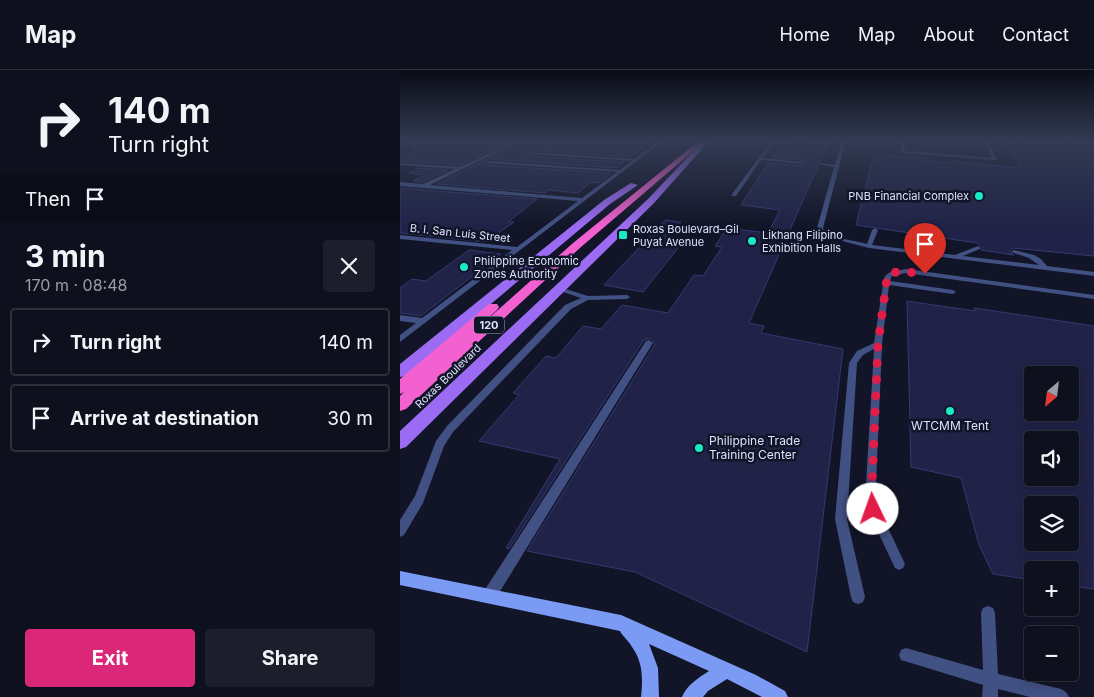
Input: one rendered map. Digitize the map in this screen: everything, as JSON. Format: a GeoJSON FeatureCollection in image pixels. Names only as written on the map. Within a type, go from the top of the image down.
{"type":"FeatureCollection","features":[{"type":"Feature","properties":{"kind":"highway","name":"Roxas Boulevard"},"geometry":{"type":"LineString","coordinates":[[400,388],[572,244],[666,169]]}},
{"type":"Feature","properties":{"kind":"highway","name":"Roxas Boulevard"},"geometry":{"type":"LineString","coordinates":[[400,405],[638,181]]}},
{"type":"Feature","properties":{"kind":"main road","name":"Roxas Boulevard"},"geometry":{"type":"LineString","coordinates":[[404,436],[651,201],[680,169]]}},
{"type":"Feature","properties":{"kind":"main road","name":"Roxas Boulevard"},"geometry":{"type":"LineString","coordinates":[[400,372],[599,208],[638,181]]}},
{"type":"Feature","properties":{"kind":"main road"},"geometry":{"type":"LineString","coordinates":[[400,578],[621,623],[727,670],[779,697]]}},
{"type":"Feature","properties":{"kind":"main road"},"geometry":{"type":"LineString","coordinates":[[621,623],[636,638],[646,653],[651,675],[650,697]]}},
{"type":"Feature","properties":{"kind":"main road"},"geometry":{"type":"LineString","coordinates":[[691,697],[702,685],[727,670]]}},
{"type":"Feature","properties":{"kind":"street"},"geometry":{"type":"LineString","coordinates":[[423,186],[457,169]]}},
{"type":"Feature","properties":{"kind":"street"},"geometry":{"type":"LineString","coordinates":[[400,340],[620,171]]}},
{"type":"Feature","properties":{"kind":"street"},"geometry":{"type":"LineString","coordinates":[[400,184],[583,200]]}},
{"type":"Feature","properties":{"kind":"street","name":"B. I. San Luis Street"},"geometry":{"type":"LineString","coordinates":[[400,237],[518,249]]}},
{"type":"Feature","properties":{"kind":"street"},"geometry":{"type":"LineString","coordinates":[[400,318],[423,321]]}},
{"type":"Feature","properties":{"kind":"lane"},"geometry":{"type":"LineString","coordinates":[[594,169],[620,171]]}},
{"type":"Feature","properties":{"kind":"lane"},"geometry":{"type":"LineString","coordinates":[[734,195],[753,169]]}},
{"type":"Feature","properties":{"kind":"lane"},"geometry":{"type":"LineString","coordinates":[[836,169],[820,228],[823,232],[833,237],[869,246],[1094,274]]}},
{"type":"Feature","properties":{"kind":"lane"},"geometry":{"type":"LineString","coordinates":[[869,246],[875,230]]}},
{"type":"Feature","properties":{"kind":"lane"},"geometry":{"type":"LineString","coordinates":[[954,257],[978,248]]}},
{"type":"Feature","properties":{"kind":"lane"},"geometry":{"type":"LineString","coordinates":[[1014,252],[1032,255],[1045,268]]}},
{"type":"Feature","properties":{"kind":"lane"},"geometry":{"type":"LineString","coordinates":[[899,564],[873,509],[872,484],[878,344],[889,274],[906,271],[1094,297]]}},
{"type":"Feature","properties":{"kind":"lane"},"geometry":{"type":"LineString","coordinates":[[887,283],[953,292]]}},
{"type":"Feature","properties":{"kind":"lane"},"geometry":{"type":"LineString","coordinates":[[559,289],[587,298],[627,297]]}},
{"type":"Feature","properties":{"kind":"lane"},"geometry":{"type":"LineString","coordinates":[[400,531],[419,500],[440,444],[450,428],[568,307],[587,298]]}},
{"type":"Feature","properties":{"kind":"lane"},"geometry":{"type":"LineString","coordinates":[[489,596],[649,343]]}},
{"type":"Feature","properties":{"kind":"lane"},"geometry":{"type":"LineString","coordinates":[[858,597],[840,519],[853,363],[860,353],[878,344]]}},
{"type":"Feature","properties":{"kind":"lane"},"geometry":{"type":"LineString","coordinates":[[988,613],[990,697]]}},
{"type":"Feature","properties":{"kind":"lane"},"geometry":{"type":"LineString","coordinates":[[906,655],[991,680],[1061,697]]}},
{"type":"Feature","properties":{"kind":"building"},"geometry":{"type":"Polygon","coordinates":[[[416,169],[448,170],[423,182],[413,181],[426,175],[409,173],[416,169]]]}},
{"type":"Feature","properties":{"kind":"building"},"geometry":{"type":"Polygon","coordinates":[[[466,169],[553,169],[611,173],[599,183],[591,182],[578,193],[548,190],[545,193],[437,184],[466,169]]]}},
{"type":"Feature","properties":{"kind":"building","name":"Philippine Trade Training Center"},"geometry":{"type":"Polygon","coordinates":[[[764,169],[817,169],[749,323],[764,326],[761,333],[843,349],[807,652],[635,572],[527,551],[655,344],[650,338],[644,340],[509,549],[506,548],[560,459],[479,441],[519,395],[513,393],[546,356],[556,358],[583,326],[601,329],[622,305],[668,313],[694,275],[703,276],[722,247],[715,246],[727,228],[768,233],[780,210],[741,205],[764,169]]]}},
{"type":"Feature","properties":{"kind":"building","name":"PNB Financial Complex"},"geometry":{"type":"Polygon","coordinates":[[[870,169],[1094,169],[1094,256],[1013,248],[1009,252],[1014,255],[981,250],[983,248],[977,243],[856,225],[870,169]]]}},
{"type":"Feature","properties":{"kind":"building"},"geometry":{"type":"Polygon","coordinates":[[[400,188],[537,199],[508,222],[514,222],[486,242],[400,233],[400,188]]]}},
{"type":"Feature","properties":{"kind":"building"},"geometry":{"type":"Polygon","coordinates":[[[665,220],[681,222],[663,244],[679,247],[643,292],[604,285],[665,220]]]}},
{"type":"Feature","properties":{"kind":"building","name":"Philippine Economic Zones Authority"},"geometry":{"type":"Polygon","coordinates":[[[469,250],[501,254],[421,316],[400,313],[400,288],[412,279],[426,281],[469,250]]]}},
{"type":"Feature","properties":{"kind":"building"},"geometry":{"type":"Polygon","coordinates":[[[907,301],[975,311],[974,308],[1094,326],[1094,589],[1079,587],[1079,561],[1024,561],[1024,579],[993,574],[979,545],[961,478],[911,467],[907,301]]]}},
{"type":"Feature","properties":{"kind":"place","name":"PNB Financial Complex"},"geometry":{"type":"Point","coordinates":[979,196]}},
{"type":"Feature","properties":{"kind":"place","name":"Roxas Boulevard–Gil Puyat Avenue"},"geometry":{"type":"Point","coordinates":[623,235]}},
{"type":"Feature","properties":{"kind":"place","name":"Likhang Filipino Exhibition Halls"},"geometry":{"type":"Point","coordinates":[752,241]}},
{"type":"Feature","properties":{"kind":"place","name":"Philippine Economic Zones Authority"},"geometry":{"type":"Point","coordinates":[464,267]}},
{"type":"Feature","properties":{"kind":"place","name":"WTCMM Tent"},"geometry":{"type":"Point","coordinates":[950,411]}},
{"type":"Feature","properties":{"kind":"place","name":"Philippine Trade Training Center"},"geometry":{"type":"Point","coordinates":[699,448]}},
{"type":"Feature","properties":{"kind":"route"},"geometry":{"type":"LineString","coordinates":[[873,509],[872,484],[878,344],[887,278],[889,274],[900,271],[925,274]]}}]}
